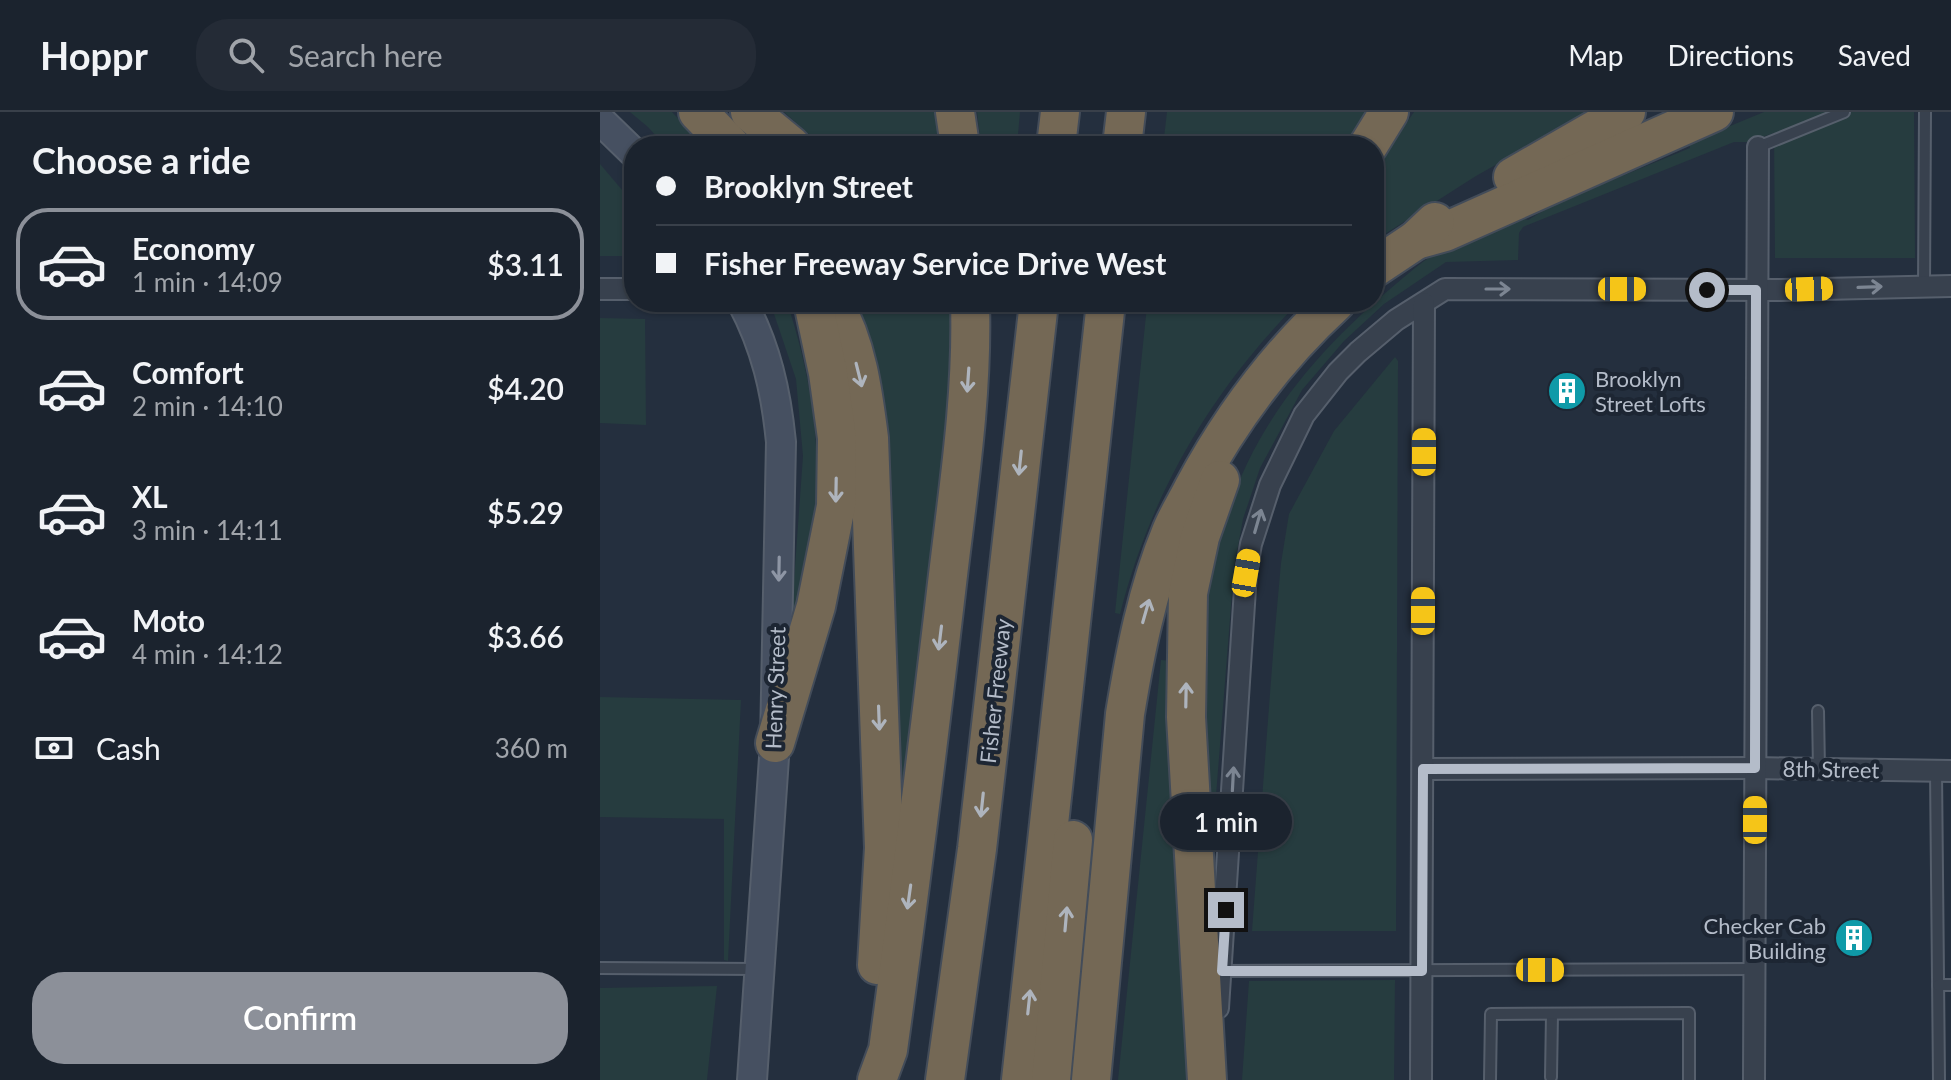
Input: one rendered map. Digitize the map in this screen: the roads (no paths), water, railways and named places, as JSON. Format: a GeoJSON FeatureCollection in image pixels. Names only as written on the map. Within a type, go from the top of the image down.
{"type":"FeatureCollection","features":[{"type":"Feature","properties":{"kind":"highway"},"geometry":{"type":"LineString","coordinates":[[698,112],[721,136]]}},
{"type":"Feature","properties":{"kind":"highway"},"geometry":{"type":"LineString","coordinates":[[750,112],[779,136]]}},
{"type":"Feature","properties":{"kind":"highway"},"geometry":{"type":"LineString","coordinates":[[955,112],[959,136]]}},
{"type":"Feature","properties":{"kind":"highway"},"geometry":{"type":"LineString","coordinates":[[1057,136],[1060,112]]}},
{"type":"Feature","properties":{"kind":"highway"},"geometry":{"type":"LineString","coordinates":[[1123,136],[1126,112]]}},
{"type":"Feature","properties":{"kind":"highway"},"geometry":{"type":"LineString","coordinates":[[1374,136],[1389,112]]}},
{"type":"Feature","properties":{"kind":"highway"},"geometry":{"type":"LineString","coordinates":[[1384,261],[1416,240],[1439,219],[1626,112]]}},
{"type":"Feature","properties":{"kind":"highway"},"geometry":{"type":"LineString","coordinates":[[1416,240],[1445,232],[1714,112]]}},
{"type":"Feature","properties":{"kind":"highway"},"geometry":{"type":"LineString","coordinates":[[775,743],[816,606],[836,506],[837,438],[826,358],[815,312]]}},
{"type":"Feature","properties":{"kind":"highway"},"geometry":{"type":"LineString","coordinates":[[839,312],[846,325],[862,384],[869,438],[884,848],[870,1080]]}},
{"type":"Feature","properties":{"kind":"highway"},"geometry":{"type":"LineString","coordinates":[[877,1080],[888,1050],[915,858],[965,425],[970,312]]}},
{"type":"Feature","properties":{"kind":"highway","name":"Fisher Freeway"},"geometry":{"type":"LineString","coordinates":[[947,1067],[977,849],[1038,312]]}},
{"type":"Feature","properties":{"kind":"highway"},"geometry":{"type":"LineString","coordinates":[[1021,1080],[1105,312]]}},
{"type":"Feature","properties":{"kind":"highway"},"geometry":{"type":"LineString","coordinates":[[1091,1080],[1125,714],[1144,617],[1171,531],[1221,438],[1274,365],[1326,312]]}},
{"type":"Feature","properties":{"kind":"highway"},"geometry":{"type":"LineString","coordinates":[[1208,1080],[1186,717],[1188,593],[1200,537],[1223,471],[1274,365]]}},
{"type":"Feature","properties":{"kind":"highway"},"geometry":{"type":"LineString","coordinates":[[1051,1080],[1073,839],[1070,635]]}},
{"type":"Feature","properties":{"kind":"highway"},"geometry":{"type":"LineString","coordinates":[[921,1080],[922,1074],[947,1067]]}},
{"type":"Feature","properties":{"kind":"street"},"geometry":{"type":"LineString","coordinates":[[600,120],[624,143]]}},
{"type":"Feature","properties":{"kind":"street"},"geometry":{"type":"LineString","coordinates":[[1754,1080],[1758,147]]}},
{"type":"Feature","properties":{"kind":"street"},"geometry":{"type":"LineString","coordinates":[[1208,1080],[1222,971],[1246,573],[1259,514],[1286,448],[1320,393],[1358,352],[1396,320],[1445,289],[1756,290],[1951,286]]}},
{"type":"Feature","properties":{"kind":"street"},"geometry":{"type":"LineString","coordinates":[[600,289],[624,289]]}},
{"type":"Feature","properties":{"kind":"street"},"geometry":{"type":"LineString","coordinates":[[1421,1080],[1424,303]]}},
{"type":"Feature","properties":{"kind":"street","name":"Henry Street"},"geometry":{"type":"LineString","coordinates":[[747,312],[770,366],[781,442],[775,743],[752,1080]]}},
{"type":"Feature","properties":{"kind":"street","name":"8th Street"},"geometry":{"type":"LineString","coordinates":[[1423,769],[1943,771]]}},
{"type":"Feature","properties":{"kind":"lane"},"geometry":{"type":"LineString","coordinates":[[1758,147],[1844,112]]}},
{"type":"Feature","properties":{"kind":"lane"},"geometry":{"type":"LineString","coordinates":[[1924,286],[1925,112]]}},
{"type":"Feature","properties":{"kind":"lane"},"geometry":{"type":"LineString","coordinates":[[1818,711],[1819,769]]}},
{"type":"Feature","properties":{"kind":"lane"},"geometry":{"type":"LineString","coordinates":[[1939,1080],[1943,771]]}},
{"type":"Feature","properties":{"kind":"lane"},"geometry":{"type":"LineString","coordinates":[[600,968],[759,969]]}},
{"type":"Feature","properties":{"kind":"lane"},"geometry":{"type":"LineString","coordinates":[[1222,971],[1754,969]]}},
{"type":"Feature","properties":{"kind":"lane"},"geometry":{"type":"LineString","coordinates":[[1938,985],[1951,985]]}},
{"type":"Feature","properties":{"kind":"lane"},"geometry":{"type":"LineString","coordinates":[[1490,1080],[1491,1014],[1689,1013],[1689,1080]]}},
{"type":"Feature","properties":{"kind":"lane"},"geometry":{"type":"LineString","coordinates":[[1551,1077],[1552,1014]]}},
{"type":"Feature","properties":{"kind":"place","name":"Brooklyn Street Lofts"},"geometry":{"type":"Point","coordinates":[1567,391]}},
{"type":"Feature","properties":{"kind":"place","name":"Checker Cab Building"},"geometry":{"type":"Point","coordinates":[1854,938]}}]}
